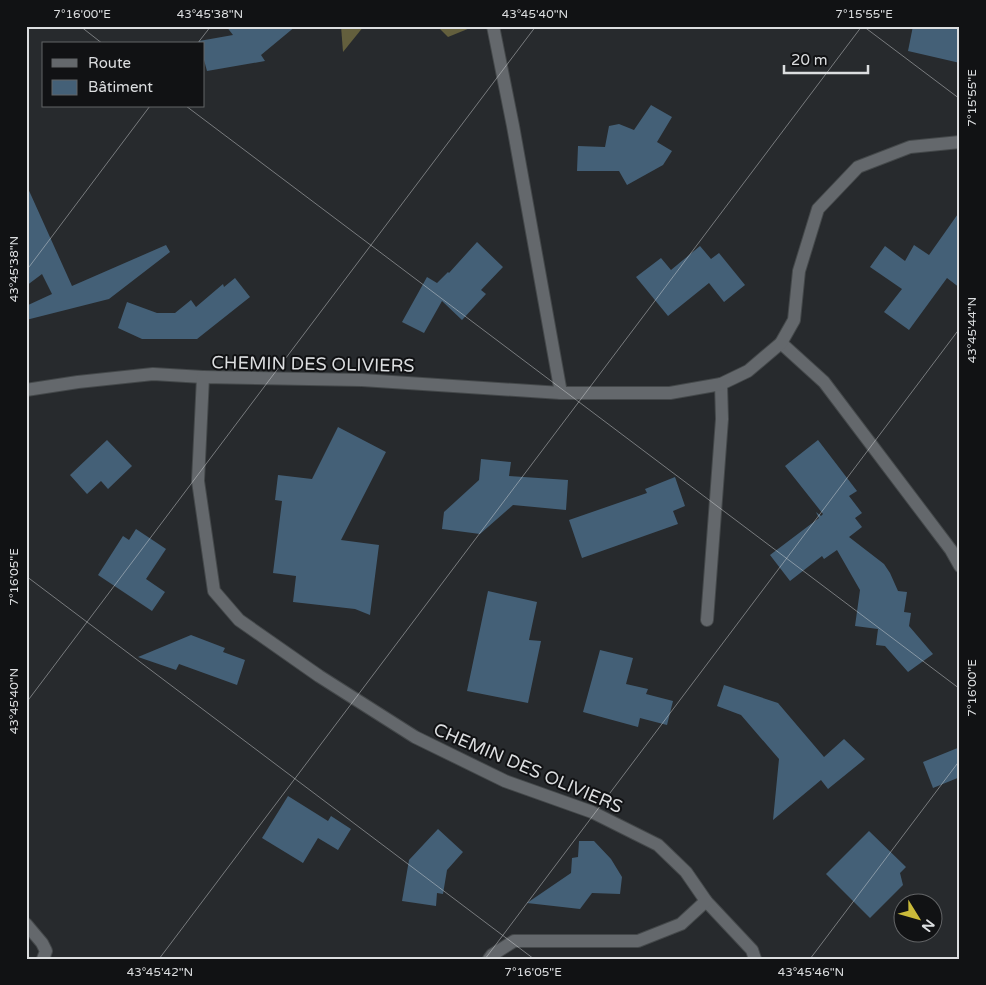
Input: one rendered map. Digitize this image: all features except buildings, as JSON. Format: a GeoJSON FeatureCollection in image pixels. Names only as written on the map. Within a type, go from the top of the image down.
{"type":"FeatureCollection","features":[{"type":"Feature","properties":{"kind":"street"},"geometry":{"type":"LineString","coordinates":[[493,26],[561,393]]}},
{"type":"Feature","properties":{"kind":"street","name":"CHEMIN DES OLIVIERS"},"geometry":{"type":"LineString","coordinates":[[755,959],[752,950],[706,901],[686,872],[658,845],[592,812],[505,781],[415,737],[319,676],[239,620],[214,591],[198,481],[203,377],[362,380],[561,393],[670,393],[721,384],[748,371],[781,343],[794,320],[798,271],[818,209],[858,166],[910,148],[960,142]]}},
{"type":"Feature","properties":{"kind":"street"},"geometry":{"type":"LineString","coordinates":[[781,343],[824,382],[951,550],[960,566]]}},
{"type":"Feature","properties":{"kind":"street"},"geometry":{"type":"LineString","coordinates":[[26,390],[153,374],[203,377]]}},
{"type":"Feature","properties":{"kind":"street"},"geometry":{"type":"LineString","coordinates":[[707,620],[722,419],[721,384]]}},
{"type":"Feature","properties":{"kind":"street"},"geometry":{"type":"LineString","coordinates":[[489,959],[514,941],[638,941],[680,924],[706,901]]}},
{"type":"Feature","properties":{"kind":"street"},"geometry":{"type":"LineString","coordinates":[[26,924],[42,943],[46,951],[42,959]]}},
{"type":"Feature","properties":{"kind":"shaded area"},"geometry":{"type":"Polygon","coordinates":[[[341,26],[364,26],[343,52],[341,26]]]}},
{"type":"Feature","properties":{"kind":"shaded area"},"geometry":{"type":"Polygon","coordinates":[[[437,26],[475,26],[448,37],[437,26]]]}}]}
